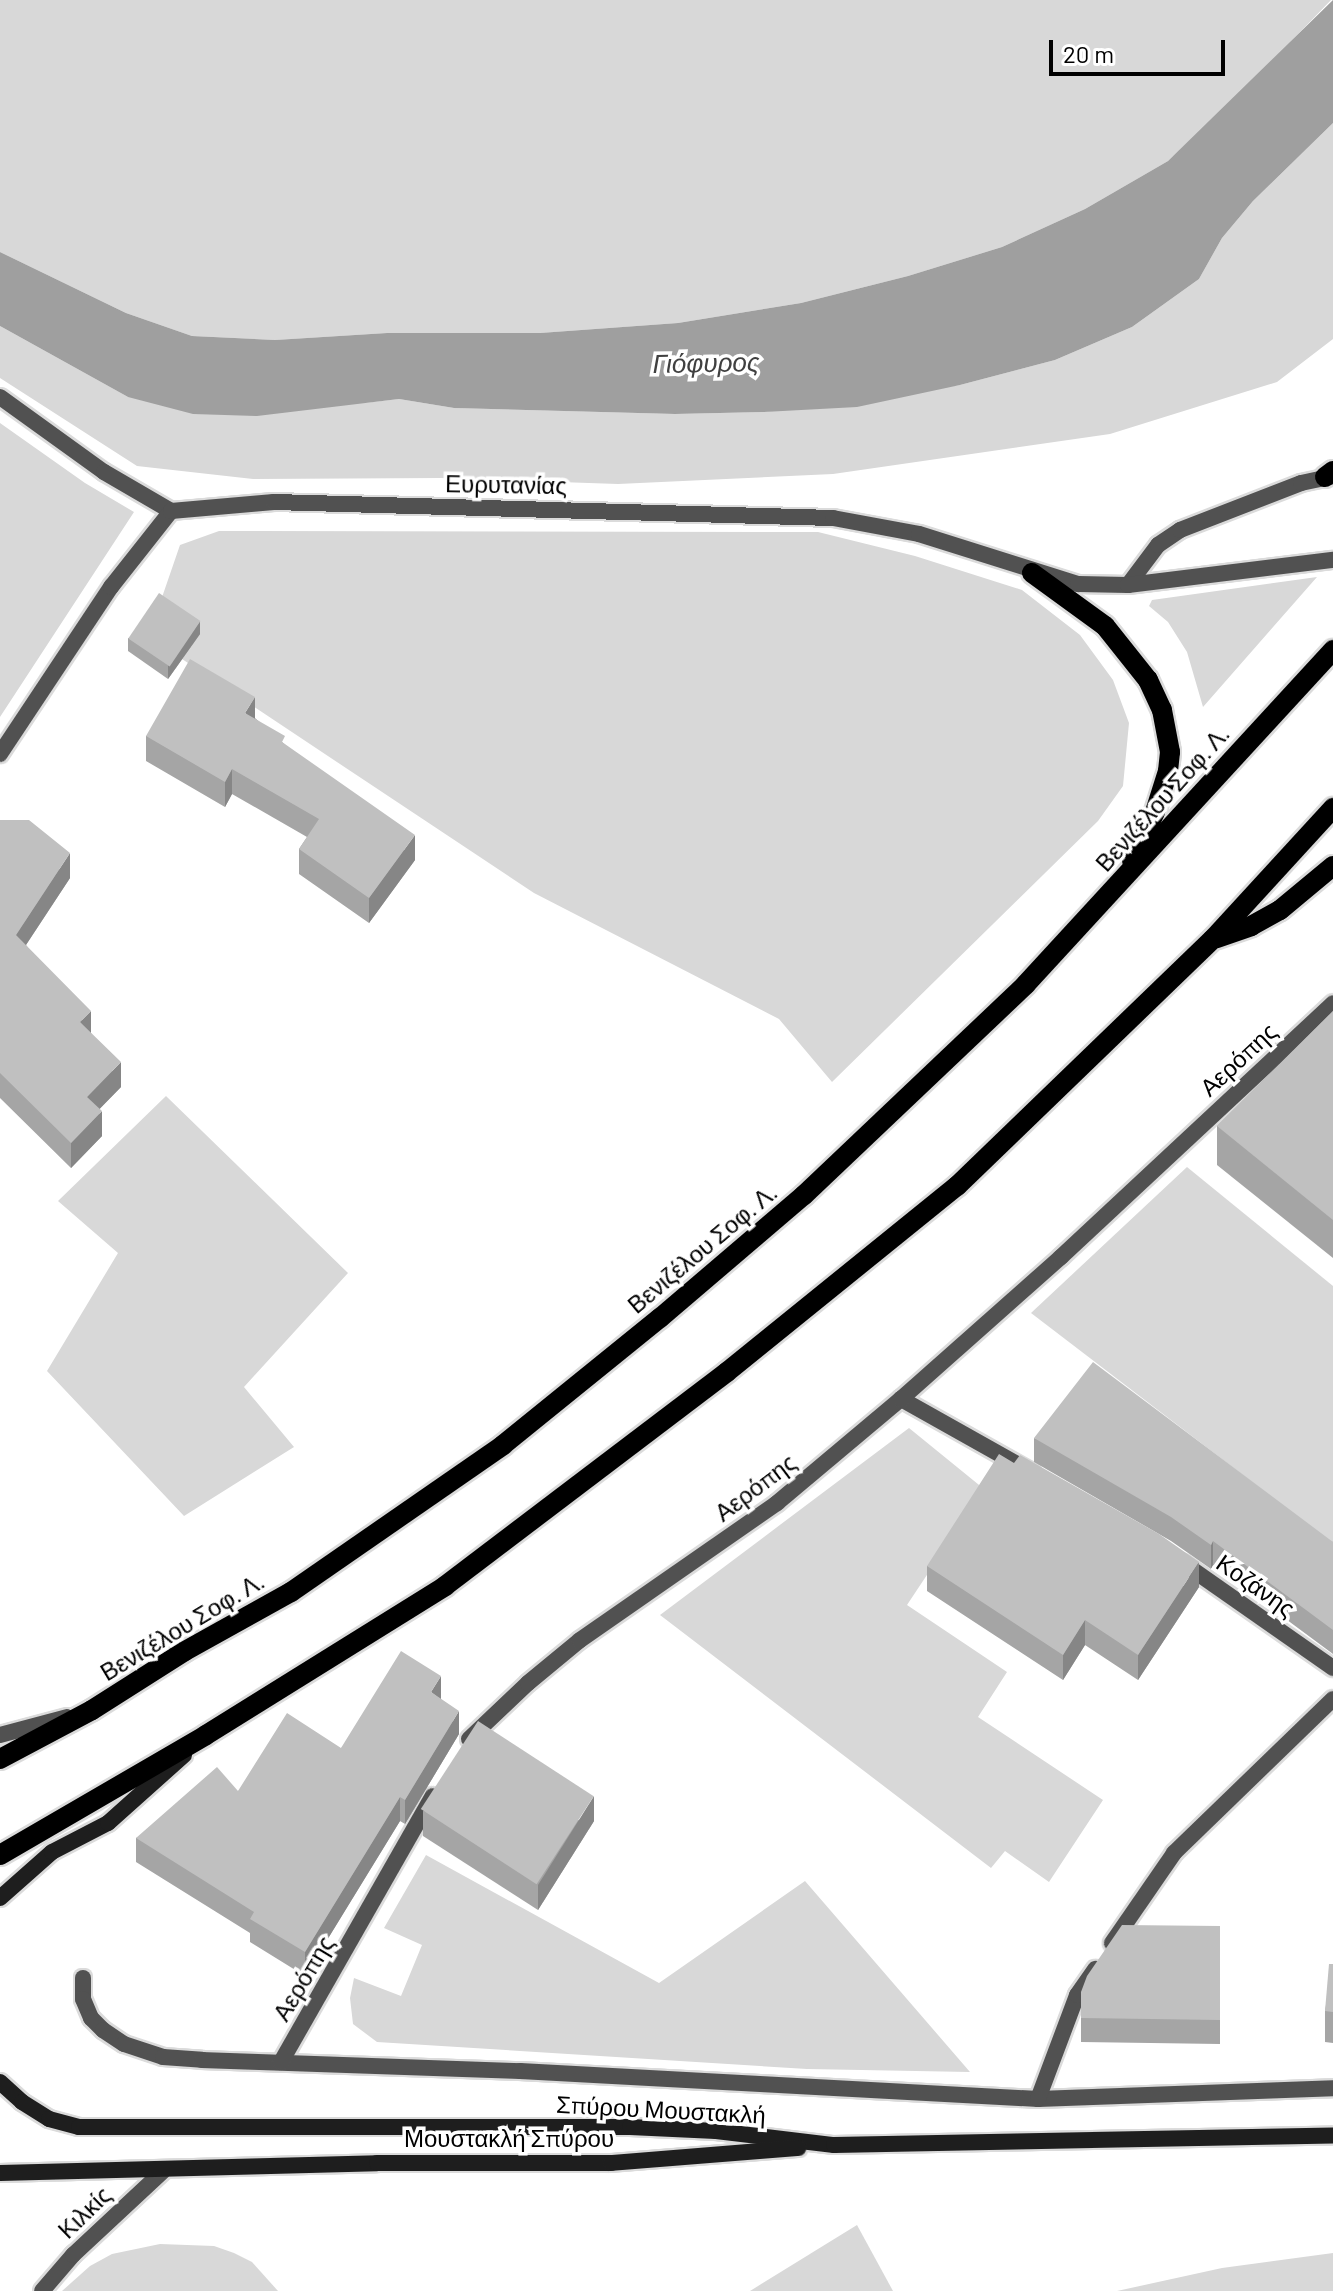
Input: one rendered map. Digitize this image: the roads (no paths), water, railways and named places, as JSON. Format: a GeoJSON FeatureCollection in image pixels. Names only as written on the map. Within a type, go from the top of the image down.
{"type":"FeatureCollection","features":[{"type":"Feature","properties":{"kind":"main road"},"geometry":{"type":"LineString","coordinates":[[1032,573],[1105,626],[1148,680],[1162,710],[1170,752],[1165,781],[1124,879]]}},
{"type":"Feature","properties":{"kind":"main road","name":"Βενιζέλου Σοφ. Λ."},"geometry":{"type":"LineString","coordinates":[[0,1759],[92,1710],[185,1651],[291,1592],[503,1445],[660,1318],[804,1195],[1026,984],[1333,650]]}},
{"type":"Feature","properties":{"kind":"main road"},"geometry":{"type":"LineString","coordinates":[[0,1855],[206,1735],[445,1586],[727,1372],[957,1186],[1213,939],[1333,808]]}},
{"type":"Feature","properties":{"kind":"main road"},"geometry":{"type":"LineString","coordinates":[[1213,939],[1251,926],[1280,910],[1333,866]]}},
{"type":"Feature","properties":{"kind":"main road"},"geometry":{"type":"LineString","coordinates":[[0,1898],[52,1852],[108,1823],[206,1735]]}},
{"type":"Feature","properties":{"kind":"main road","name":"Σπύρου Μουστακλή"},"geometry":{"type":"LineString","coordinates":[[0,2082],[37,2112],[64,2125],[79,2127],[630,2127],[716,2131],[834,2145],[1333,2135]]}},
{"type":"Feature","properties":{"kind":"main road","name":"Μουστακλή Σπύρου"},"geometry":{"type":"LineString","coordinates":[[163,2171],[377,2163],[611,2163],[834,2145]]}},
{"type":"Feature","properties":{"kind":"main road"},"geometry":{"type":"LineString","coordinates":[[0,2173],[163,2171]]}},
{"type":"Feature","properties":{"kind":"street"},"geometry":{"type":"LineString","coordinates":[[0,397],[104,472],[171,511],[111,587],[2,744]]}},
{"type":"Feature","properties":{"kind":"street"},"geometry":{"type":"LineString","coordinates":[[1128,585],[1158,545],[1180,530],[1211,515],[1330,475]]}},
{"type":"Feature","properties":{"kind":"street","name":"Ευρυτανίας"},"geometry":{"type":"LineString","coordinates":[[171,511],[274,502],[801,515],[854,520],[919,534],[1032,573],[1078,584],[1128,585],[1333,560]]}},
{"type":"Feature","properties":{"kind":"street","name":"Αερόπης"},"geometry":{"type":"LineString","coordinates":[[461,1751],[475,1731],[580,1640],[777,1503],[901,1399],[1061,1257],[1333,1003]]}},
{"type":"Feature","properties":{"kind":"street"},"geometry":{"type":"LineString","coordinates":[[901,1399],[1042,1478]]}},
{"type":"Feature","properties":{"kind":"street","name":"Κοζάνης"},"geometry":{"type":"LineString","coordinates":[[1165,1550],[1333,1668]]}},
{"type":"Feature","properties":{"kind":"street"},"geometry":{"type":"LineString","coordinates":[[1038,2099],[1077,1995],[1174,1853],[1333,1699]]}},
{"type":"Feature","properties":{"kind":"street"},"geometry":{"type":"LineString","coordinates":[[0,1735],[92,1710]]}},
{"type":"Feature","properties":{"kind":"street","name":"Αερόπης"},"geometry":{"type":"LineString","coordinates":[[281,2062],[440,1785]]}},
{"type":"Feature","properties":{"kind":"street","name":"Σπύρου Μουστακλή"},"geometry":{"type":"LineString","coordinates":[[83,1978],[83,1999],[91,2018],[124,2044],[163,2057],[1038,2099],[1333,2088]]}},
{"type":"Feature","properties":{"kind":"street","name":"Κιλκίς"},"geometry":{"type":"LineString","coordinates":[[42,2291],[73,2255],[163,2171]]}},
{"type":"Feature","properties":{"kind":"water","name":"Γιόφυρος"},"geometry":{"type":"Polygon","coordinates":[[[1333,0],[1333,123],[1253,201],[1222,238],[1199,279],[1132,327],[1055,360],[960,385],[857,407],[764,412],[675,414],[454,408],[399,399],[257,416],[193,414],[128,397],[0,326],[0,252],[126,313],[192,336],[275,340],[387,333],[540,333],[678,323],[801,303],[908,276],[1002,247],[1085,209],[1168,161],[1333,0]]]}}]}
